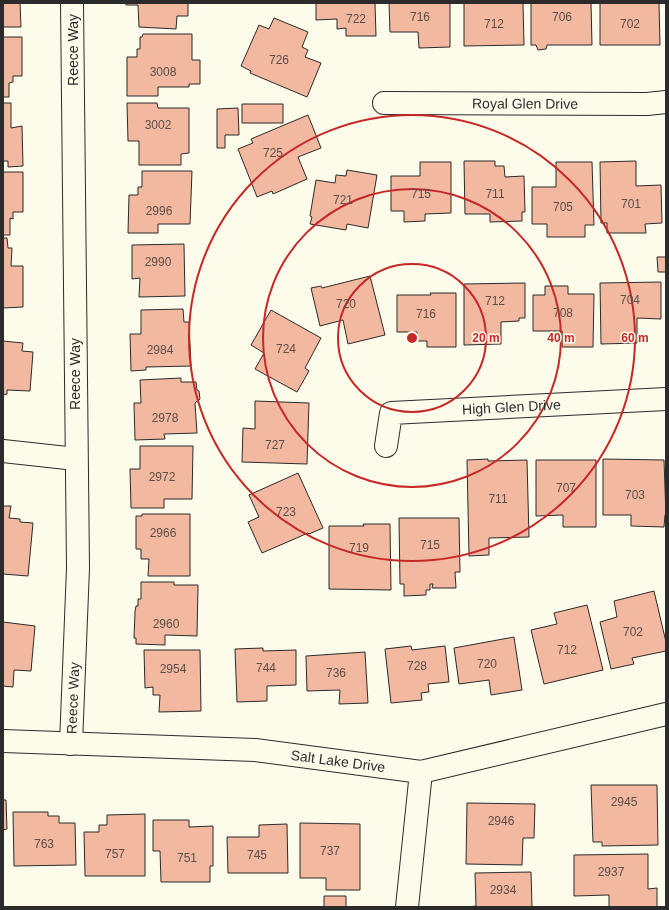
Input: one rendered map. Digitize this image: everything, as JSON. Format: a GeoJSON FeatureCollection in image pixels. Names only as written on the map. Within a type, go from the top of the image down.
{"type":"FeatureCollection","features":[{"type":"Feature","properties":{"kind":"street","name":"Reece Way"},"geometry":{"type":"LineString","coordinates":[[71,744],[78,568],[72,3]]}},
{"type":"Feature","properties":{"kind":"street","name":"Royal Glen Drive"},"geometry":{"type":"LineString","coordinates":[[384,103],[648,104],[666,102]]}},
{"type":"Feature","properties":{"kind":"street","name":"High Glen Drive"},"geometry":{"type":"LineString","coordinates":[[386,446],[391,414],[666,399]]}},
{"type":"Feature","properties":{"kind":"street"},"geometry":{"type":"LineString","coordinates":[[3,451],[76,459]]}},
{"type":"Feature","properties":{"kind":"street","name":"Salt Lake Drive"},"geometry":{"type":"LineString","coordinates":[[3,741],[255,750],[421,772],[666,714]]}},
{"type":"Feature","properties":{"kind":"street"},"geometry":{"type":"LineString","coordinates":[[407,907],[421,772]]}},
{"type":"Feature","properties":{"kind":"building"},"geometry":{"type":"Polygon","coordinates":[[[3,3],[20,3],[21,27],[3,27],[3,3]]]}},
{"type":"Feature","properties":{"kind":"building"},"geometry":{"type":"Polygon","coordinates":[[[126,3],[188,3],[188,16],[177,16],[176,29],[139,27],[138,5],[126,5],[126,3]]]}},
{"type":"Feature","properties":{"kind":"building"},"geometry":{"type":"Polygon","coordinates":[[[316,3],[375,3],[376,36],[346,36],[346,28],[337,29],[337,19],[316,20],[316,3]]]}},
{"type":"Feature","properties":{"kind":"building"},"geometry":{"type":"Polygon","coordinates":[[[389,3],[450,3],[450,47],[419,48],[418,32],[390,32],[389,3]]]}},
{"type":"Feature","properties":{"kind":"building"},"geometry":{"type":"Polygon","coordinates":[[[464,3],[523,3],[524,45],[464,46],[464,3]]]}},
{"type":"Feature","properties":{"kind":"building"},"geometry":{"type":"Polygon","coordinates":[[[531,3],[591,3],[592,45],[547,45],[546,49],[538,50],[536,45],[531,45],[531,3]]]}},
{"type":"Feature","properties":{"kind":"building"},"geometry":{"type":"Polygon","coordinates":[[[600,3],[659,3],[660,45],[600,45],[600,3]]]}},
{"type":"Feature","properties":{"kind":"building"},"geometry":{"type":"Polygon","coordinates":[[[274,18],[308,32],[302,47],[308,50],[305,57],[321,63],[307,97],[250,73],[251,71],[241,66],[259,25],[269,29],[274,18]]]}},
{"type":"Feature","properties":{"kind":"building"},"geometry":{"type":"Polygon","coordinates":[[[143,34],[192,34],[192,60],[200,60],[200,84],[189,84],[189,87],[158,87],[158,96],[127,96],[127,57],[137,57],[137,49],[140,49],[140,37],[142,37],[143,34]]]}},
{"type":"Feature","properties":{"kind":"building"},"geometry":{"type":"Polygon","coordinates":[[[3,37],[22,37],[22,76],[13,76],[13,82],[9,83],[9,97],[3,97],[3,37]]]}},
{"type":"Feature","properties":{"kind":"building"},"geometry":{"type":"Polygon","coordinates":[[[3,103],[11,103],[11,128],[22,126],[23,166],[8,167],[8,161],[3,161],[3,103]]]}},
{"type":"Feature","properties":{"kind":"building"},"geometry":{"type":"Polygon","coordinates":[[[127,103],[157,103],[158,108],[189,108],[189,153],[181,154],[181,165],[139,165],[139,141],[128,141],[127,103]]]}},
{"type":"Feature","properties":{"kind":"building"},"geometry":{"type":"Polygon","coordinates":[[[242,104],[283,104],[283,123],[242,123],[242,104]]]}},
{"type":"Feature","properties":{"kind":"building"},"geometry":{"type":"Polygon","coordinates":[[[238,108],[239,135],[225,135],[225,148],[217,148],[217,109],[238,108]]]}},
{"type":"Feature","properties":{"kind":"building"},"geometry":{"type":"Polygon","coordinates":[[[308,115],[321,148],[298,157],[307,179],[273,194],[272,191],[257,197],[238,149],[253,143],[251,139],[308,115]]]}},
{"type":"Feature","properties":{"kind":"building"},"geometry":{"type":"Polygon","coordinates":[[[464,161],[495,161],[495,166],[504,166],[505,177],[524,176],[525,212],[522,212],[522,221],[490,222],[490,214],[465,214],[464,161]]]}},
{"type":"Feature","properties":{"kind":"building"},"geometry":{"type":"Polygon","coordinates":[[[636,161],[636,186],[661,185],[662,223],[645,224],[646,233],[607,233],[607,223],[601,223],[600,162],[636,161]]]}},
{"type":"Feature","properties":{"kind":"building"},"geometry":{"type":"Polygon","coordinates":[[[420,162],[451,162],[451,213],[425,214],[425,221],[404,222],[404,211],[391,211],[391,176],[420,176],[420,162]]]}},
{"type":"Feature","properties":{"kind":"building"},"geometry":{"type":"Polygon","coordinates":[[[556,162],[592,162],[594,225],[585,225],[585,237],[547,237],[547,224],[532,224],[532,187],[556,187],[556,162]]]}},
{"type":"Feature","properties":{"kind":"building"},"geometry":{"type":"Polygon","coordinates":[[[347,170],[377,175],[368,228],[347,224],[346,230],[310,224],[316,180],[335,183],[336,175],[346,176],[347,170]]]}},
{"type":"Feature","properties":{"kind":"building"},"geometry":{"type":"Polygon","coordinates":[[[142,171],[192,171],[190,224],[158,224],[158,233],[128,233],[129,195],[138,195],[138,187],[142,187],[142,171]]]}},
{"type":"Feature","properties":{"kind":"building"},"geometry":{"type":"Polygon","coordinates":[[[3,172],[23,172],[23,212],[13,212],[13,219],[10,218],[10,235],[3,235],[3,172]]]}},
{"type":"Feature","properties":{"kind":"building"},"geometry":{"type":"Polygon","coordinates":[[[3,238],[7,238],[8,248],[12,248],[11,266],[23,266],[23,307],[3,308],[3,238]]]}},
{"type":"Feature","properties":{"kind":"building"},"geometry":{"type":"Polygon","coordinates":[[[184,244],[185,296],[139,297],[140,278],[132,279],[132,245],[184,244]]]}},
{"type":"Feature","properties":{"kind":"building"},"geometry":{"type":"Polygon","coordinates":[[[657,257],[666,257],[666,272],[658,272],[657,257]]]}},
{"type":"Feature","properties":{"kind":"building"},"geometry":{"type":"Polygon","coordinates":[[[370,276],[385,335],[348,344],[343,320],[320,326],[311,288],[321,286],[322,288],[370,276]]]}},
{"type":"Feature","properties":{"kind":"building"},"geometry":{"type":"Polygon","coordinates":[[[661,282],[661,319],[637,318],[637,343],[601,344],[600,283],[661,282]]]}},
{"type":"Feature","properties":{"kind":"building"},"geometry":{"type":"Polygon","coordinates":[[[525,283],[525,318],[519,318],[519,321],[501,322],[501,344],[464,345],[464,284],[525,283]]]}},
{"type":"Feature","properties":{"kind":"building"},"geometry":{"type":"Polygon","coordinates":[[[545,286],[568,286],[568,294],[594,294],[593,347],[562,347],[562,331],[533,331],[533,295],[545,295],[545,286]]]}},
{"type":"Feature","properties":{"kind":"building"},"geometry":{"type":"Polygon","coordinates":[[[430,293],[456,293],[456,347],[427,347],[427,341],[417,341],[417,332],[397,332],[397,295],[431,295],[430,293]]]}},
{"type":"Feature","properties":{"kind":"building"},"geometry":{"type":"Polygon","coordinates":[[[183,309],[184,322],[189,322],[191,366],[146,367],[146,370],[131,371],[130,334],[141,334],[141,310],[183,309]]]}},
{"type":"Feature","properties":{"kind":"building"},"geometry":{"type":"Polygon","coordinates":[[[271,310],[321,338],[305,368],[309,371],[297,392],[255,369],[264,353],[251,345],[271,310]]]}},
{"type":"Feature","properties":{"kind":"building"},"geometry":{"type":"Polygon","coordinates":[[[3,341],[23,343],[22,351],[33,352],[30,391],[7,390],[7,394],[3,395],[3,341]]]}},
{"type":"Feature","properties":{"kind":"building"},"geometry":{"type":"Polygon","coordinates":[[[181,378],[181,382],[196,382],[197,390],[199,391],[200,399],[195,403],[197,433],[164,434],[165,439],[135,440],[134,403],[141,403],[140,380],[181,378]]]}},
{"type":"Feature","properties":{"kind":"building"},"geometry":{"type":"Polygon","coordinates":[[[255,401],[309,403],[307,464],[242,462],[243,428],[255,429],[255,401]]]}},
{"type":"Feature","properties":{"kind":"building"},"geometry":{"type":"Polygon","coordinates":[[[140,446],[193,446],[192,499],[164,499],[164,508],[131,508],[130,469],[140,469],[140,446]]]}},
{"type":"Feature","properties":{"kind":"building"},"geometry":{"type":"Polygon","coordinates":[[[488,459],[488,461],[527,460],[529,537],[489,538],[489,555],[469,556],[467,460],[488,459]]]}},
{"type":"Feature","properties":{"kind":"building"},"geometry":{"type":"Polygon","coordinates":[[[603,459],[664,460],[666,515],[664,527],[631,526],[631,515],[603,515],[603,459]]]}},
{"type":"Feature","properties":{"kind":"building"},"geometry":{"type":"Polygon","coordinates":[[[536,460],[596,460],[596,527],[563,527],[563,515],[536,516],[536,460]]]}},
{"type":"Feature","properties":{"kind":"building"},"geometry":{"type":"Polygon","coordinates":[[[298,473],[323,528],[262,553],[248,522],[259,517],[249,495],[298,473]]]}},
{"type":"Feature","properties":{"kind":"building"},"geometry":{"type":"Polygon","coordinates":[[[3,506],[11,506],[9,518],[20,519],[20,522],[33,523],[28,576],[3,574],[3,506]]]}},
{"type":"Feature","properties":{"kind":"building"},"geometry":{"type":"Polygon","coordinates":[[[142,514],[190,514],[190,576],[148,576],[149,559],[141,559],[141,549],[136,549],[136,516],[142,516],[142,514]]]}},
{"type":"Feature","properties":{"kind":"building"},"geometry":{"type":"Polygon","coordinates":[[[399,518],[459,518],[460,572],[455,572],[456,588],[432,588],[433,584],[430,584],[430,590],[426,590],[426,595],[404,596],[404,584],[400,584],[399,518]]]}},
{"type":"Feature","properties":{"kind":"building"},"geometry":{"type":"Polygon","coordinates":[[[363,524],[390,524],[391,590],[329,589],[329,526],[364,526],[363,524]]]}},
{"type":"Feature","properties":{"kind":"building"},"geometry":{"type":"Polygon","coordinates":[[[141,582],[174,582],[174,585],[198,585],[197,636],[165,635],[165,645],[136,644],[136,638],[134,638],[135,612],[136,606],[138,606],[138,599],[141,599],[141,582]]]}},
{"type":"Feature","properties":{"kind":"building"},"geometry":{"type":"Polygon","coordinates":[[[654,591],[666,642],[666,651],[632,658],[634,664],[611,669],[600,622],[617,617],[614,601],[654,591]]]}},
{"type":"Feature","properties":{"kind":"building"},"geometry":{"type":"Polygon","coordinates":[[[587,605],[603,670],[544,684],[531,630],[557,624],[554,613],[587,605]]]}},
{"type":"Feature","properties":{"kind":"building"},"geometry":{"type":"Polygon","coordinates":[[[3,622],[35,626],[31,671],[14,670],[13,687],[3,686],[3,622]]]}},
{"type":"Feature","properties":{"kind":"building"},"geometry":{"type":"Polygon","coordinates":[[[514,637],[522,690],[491,695],[489,680],[459,684],[454,648],[514,637]]]}},
{"type":"Feature","properties":{"kind":"building"},"geometry":{"type":"Polygon","coordinates":[[[411,646],[412,650],[445,646],[449,682],[428,684],[429,692],[421,693],[422,700],[391,703],[385,649],[411,646]]]}},
{"type":"Feature","properties":{"kind":"building"},"geometry":{"type":"Polygon","coordinates":[[[263,648],[263,651],[296,650],[296,685],[267,686],[267,701],[237,702],[235,649],[263,648]]]}},
{"type":"Feature","properties":{"kind":"building"},"geometry":{"type":"Polygon","coordinates":[[[144,650],[200,650],[201,711],[159,712],[160,695],[153,695],[153,687],[145,688],[144,650]]]}},
{"type":"Feature","properties":{"kind":"building"},"geometry":{"type":"Polygon","coordinates":[[[365,652],[368,703],[339,704],[340,690],[307,691],[306,656],[365,652]]]}},
{"type":"Feature","properties":{"kind":"building"},"geometry":{"type":"Polygon","coordinates":[[[591,785],[657,785],[658,845],[602,846],[602,842],[593,842],[591,785]]]}},
{"type":"Feature","properties":{"kind":"building"},"geometry":{"type":"Polygon","coordinates":[[[3,800],[6,800],[7,829],[3,830],[3,800]]]}},
{"type":"Feature","properties":{"kind":"building"},"geometry":{"type":"Polygon","coordinates":[[[467,803],[535,804],[534,838],[523,838],[522,865],[466,864],[467,803]]]}},
{"type":"Feature","properties":{"kind":"building"},"geometry":{"type":"Polygon","coordinates":[[[13,812],[48,812],[48,816],[59,816],[59,823],[75,823],[76,865],[14,866],[13,812]]]}},
{"type":"Feature","properties":{"kind":"building"},"geometry":{"type":"Polygon","coordinates":[[[145,814],[145,876],[85,876],[84,832],[99,832],[99,825],[107,825],[107,815],[145,814]]]}},
{"type":"Feature","properties":{"kind":"building"},"geometry":{"type":"Polygon","coordinates":[[[153,820],[189,820],[189,827],[213,826],[213,866],[210,866],[210,882],[161,882],[160,851],[153,851],[153,820]]]}},
{"type":"Feature","properties":{"kind":"building"},"geometry":{"type":"Polygon","coordinates":[[[300,823],[360,824],[360,890],[326,890],[326,878],[300,878],[300,823]]]}},
{"type":"Feature","properties":{"kind":"building"},"geometry":{"type":"Polygon","coordinates":[[[287,824],[288,873],[228,873],[227,837],[259,837],[259,825],[287,824]]]}},
{"type":"Feature","properties":{"kind":"building"},"geometry":{"type":"Polygon","coordinates":[[[648,854],[648,889],[657,888],[657,907],[609,907],[609,895],[574,896],[574,855],[648,854]]]}},
{"type":"Feature","properties":{"kind":"building"},"geometry":{"type":"Polygon","coordinates":[[[531,872],[532,907],[466,907],[476,906],[475,873],[531,872]]]}},
{"type":"Feature","properties":{"kind":"building"},"geometry":{"type":"Polygon","coordinates":[[[324,896],[346,896],[346,907],[324,907],[324,896]]]}}]}
